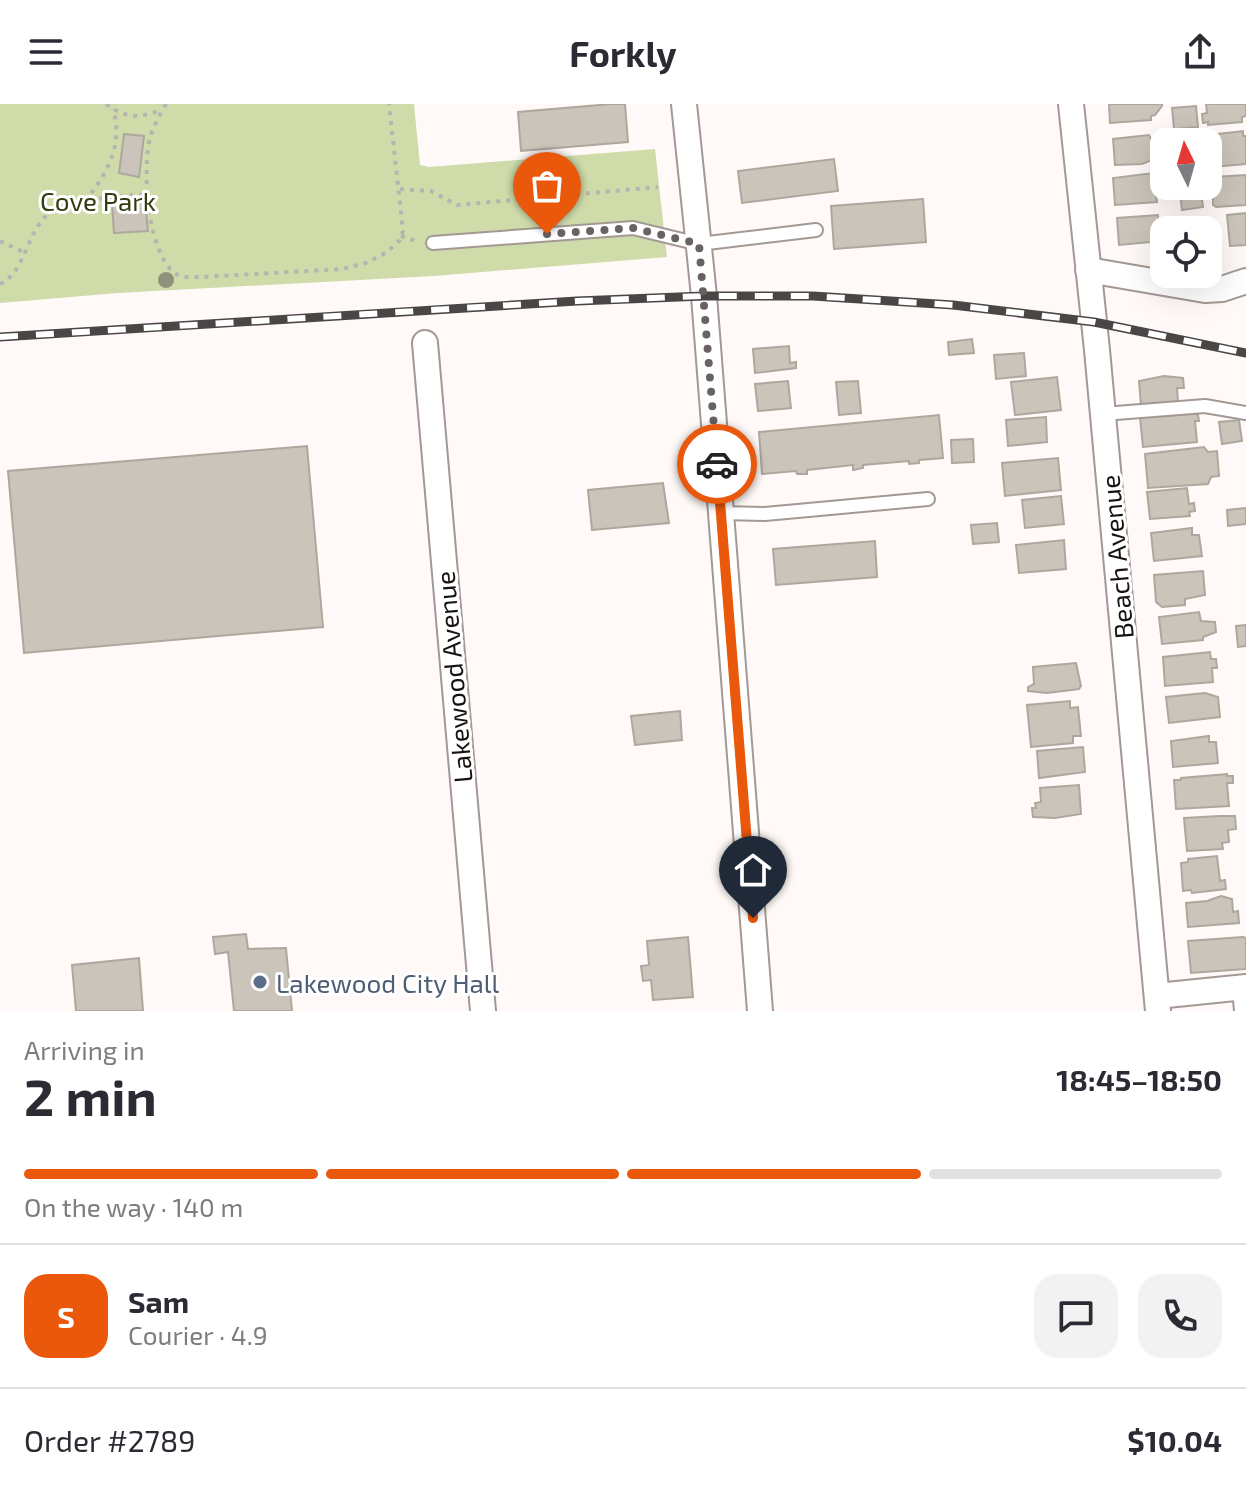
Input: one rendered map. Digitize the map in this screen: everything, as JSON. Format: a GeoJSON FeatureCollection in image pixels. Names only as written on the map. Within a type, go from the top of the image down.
{"type":"FeatureCollection","features":[{"type":"Feature","properties":{"kind":"street"},"geometry":{"type":"LineString","coordinates":[[684,104],[699,244],[760,1011]]}},
{"type":"Feature","properties":{"kind":"street","name":"Beach Avenue"},"geometry":{"type":"LineString","coordinates":[[1071,104],[1157,1004]]}},
{"type":"Feature","properties":{"kind":"street"},"geometry":{"type":"LineString","coordinates":[[1088,270],[1205,290],[1222,289],[1246,281]]}},
{"type":"Feature","properties":{"kind":"street","name":"Lakewood Avenue"},"geometry":{"type":"LineString","coordinates":[[425,343],[483,1011]]}},
{"type":"Feature","properties":{"kind":"street"},"geometry":{"type":"LineString","coordinates":[[1157,1004],[1242,995]]}},
{"type":"Feature","properties":{"kind":"lane"},"geometry":{"type":"LineString","coordinates":[[433,243],[633,228],[699,244],[816,230]]}},
{"type":"Feature","properties":{"kind":"lane"},"geometry":{"type":"LineString","coordinates":[[1103,414],[1205,406],[1246,413]]}},
{"type":"Feature","properties":{"kind":"lane"},"geometry":{"type":"LineString","coordinates":[[721,513],[765,514],[928,499]]}},
{"type":"Feature","properties":{"kind":"path"},"geometry":{"type":"LineString","coordinates":[[106,104],[126,116],[141,117],[162,110]]}},
{"type":"Feature","properties":{"kind":"path"},"geometry":{"type":"LineString","coordinates":[[166,104],[150,136],[147,155],[149,194],[154,237],[161,254],[181,277],[342,269],[366,263],[387,252],[400,240],[403,231],[389,104]]}},
{"type":"Feature","properties":{"kind":"path"},"geometry":{"type":"LineString","coordinates":[[84,203],[109,167],[115,150],[118,134],[113,109]]}},
{"type":"Feature","properties":{"kind":"path"},"geometry":{"type":"LineString","coordinates":[[400,189],[431,191],[457,205],[658,187]]}},
{"type":"Feature","properties":{"kind":"path"},"geometry":{"type":"LineString","coordinates":[[0,284],[12,276],[48,215],[84,203],[149,194]]}},
{"type":"Feature","properties":{"kind":"path"},"geometry":{"type":"LineString","coordinates":[[0,241],[25,253]]}},
{"type":"Feature","properties":{"kind":"green space","name":"Cove Park"},"geometry":{"type":"Polygon","coordinates":[[[0,104],[414,104],[420,165],[429,167],[655,149],[667,257],[434,276],[118,293],[0,303],[0,104]]]}},
{"type":"Feature","properties":{"kind":"building"},"geometry":{"type":"Polygon","coordinates":[[[625,104],[628,142],[521,151],[518,112],[625,104]]]}},
{"type":"Feature","properties":{"kind":"building"},"geometry":{"type":"Polygon","coordinates":[[[1109,104],[1162,106],[1151,116],[1151,120],[1110,123],[1109,104]]]}},
{"type":"Feature","properties":{"kind":"building"},"geometry":{"type":"Polygon","coordinates":[[[1206,104],[1246,104],[1246,116],[1242,117],[1242,122],[1208,125],[1208,122],[1203,123],[1202,114],[1207,113],[1206,104]]]}},
{"type":"Feature","properties":{"kind":"building"},"geometry":{"type":"Polygon","coordinates":[[[1196,106],[1198,127],[1174,128],[1172,108],[1196,106]]]}},
{"type":"Feature","properties":{"kind":"building"},"geometry":{"type":"Polygon","coordinates":[[[1243,131],[1243,136],[1246,136],[1246,164],[1222,166],[1222,133],[1243,131]]]}},
{"type":"Feature","properties":{"kind":"building"},"geometry":{"type":"Polygon","coordinates":[[[124,134],[144,136],[139,177],[119,173],[124,134]]]}},
{"type":"Feature","properties":{"kind":"building"},"geometry":{"type":"Polygon","coordinates":[[[1149,135],[1150,161],[1115,165],[1113,139],[1149,135]]]}},
{"type":"Feature","properties":{"kind":"building"},"geometry":{"type":"Polygon","coordinates":[[[834,159],[838,191],[742,203],[738,171],[834,159]]]}},
{"type":"Feature","properties":{"kind":"building"},"geometry":{"type":"Polygon","coordinates":[[[1150,173],[1150,200],[1157,202],[1115,205],[1113,178],[1150,173]]]}},
{"type":"Feature","properties":{"kind":"building"},"geometry":{"type":"Polygon","coordinates":[[[1246,175],[1246,205],[1213,205],[1213,200],[1222,200],[1222,176],[1246,175]]]}},
{"type":"Feature","properties":{"kind":"building"},"geometry":{"type":"Polygon","coordinates":[[[923,199],[926,242],[834,249],[831,206],[923,199]]]}},
{"type":"Feature","properties":{"kind":"building"},"geometry":{"type":"Polygon","coordinates":[[[145,200],[148,231],[114,233],[112,202],[145,200]]]}},
{"type":"Feature","properties":{"kind":"building"},"geometry":{"type":"Polygon","coordinates":[[[1181,200],[1202,200],[1203,207],[1182,210],[1181,200]]]}},
{"type":"Feature","properties":{"kind":"building"},"geometry":{"type":"Polygon","coordinates":[[[1246,213],[1246,245],[1230,246],[1227,215],[1246,213]]]}},
{"type":"Feature","properties":{"kind":"building"},"geometry":{"type":"Polygon","coordinates":[[[1158,215],[1158,216],[1150,216],[1150,242],[1119,245],[1117,218],[1158,215]]]}},
{"type":"Feature","properties":{"kind":"building"},"geometry":{"type":"Polygon","coordinates":[[[972,339],[974,353],[949,355],[948,342],[972,339]]]}},
{"type":"Feature","properties":{"kind":"building"},"geometry":{"type":"Polygon","coordinates":[[[789,346],[790,363],[796,362],[796,368],[755,373],[753,349],[789,346]]]}},
{"type":"Feature","properties":{"kind":"building"},"geometry":{"type":"Polygon","coordinates":[[[1024,353],[1026,376],[996,379],[994,355],[1024,353]]]}},
{"type":"Feature","properties":{"kind":"building"},"geometry":{"type":"Polygon","coordinates":[[[1164,376],[1183,378],[1184,388],[1177,388],[1178,402],[1141,405],[1139,381],[1164,376]]]}},
{"type":"Feature","properties":{"kind":"building"},"geometry":{"type":"Polygon","coordinates":[[[1057,377],[1061,410],[1015,415],[1011,382],[1057,377]]]}},
{"type":"Feature","properties":{"kind":"building"},"geometry":{"type":"Polygon","coordinates":[[[788,381],[791,408],[758,411],[755,384],[788,381]]]}},
{"type":"Feature","properties":{"kind":"building"},"geometry":{"type":"Polygon","coordinates":[[[858,381],[861,413],[839,415],[836,382],[858,381]]]}},
{"type":"Feature","properties":{"kind":"building"},"geometry":{"type":"Polygon","coordinates":[[[1194,413],[1199,421],[1195,421],[1197,442],[1143,447],[1140,418],[1194,413]]]}},
{"type":"Feature","properties":{"kind":"building"},"geometry":{"type":"Polygon","coordinates":[[[939,415],[943,458],[909,464],[909,461],[863,465],[863,468],[853,470],[853,465],[807,470],[807,474],[797,474],[796,471],[762,474],[759,432],[939,415]]]}},
{"type":"Feature","properties":{"kind":"building"},"geometry":{"type":"Polygon","coordinates":[[[1046,417],[1047,442],[1008,446],[1006,420],[1046,417]]]}},
{"type":"Feature","properties":{"kind":"building"},"geometry":{"type":"Polygon","coordinates":[[[1239,420],[1242,441],[1222,444],[1219,422],[1239,420]]]}},
{"type":"Feature","properties":{"kind":"building"},"geometry":{"type":"Polygon","coordinates":[[[973,439],[974,462],[952,463],[951,440],[973,439]]]}},
{"type":"Feature","properties":{"kind":"building"},"geometry":{"type":"Polygon","coordinates":[[[307,446],[323,627],[24,653],[8,471],[307,446]]]}},
{"type":"Feature","properties":{"kind":"building"},"geometry":{"type":"Polygon","coordinates":[[[1204,447],[1208,452],[1217,451],[1219,476],[1211,477],[1208,484],[1148,488],[1145,454],[1204,447]]]}},
{"type":"Feature","properties":{"kind":"building"},"geometry":{"type":"Polygon","coordinates":[[[1058,458],[1061,490],[1005,496],[1002,463],[1058,458]]]}},
{"type":"Feature","properties":{"kind":"building"},"geometry":{"type":"Polygon","coordinates":[[[663,483],[669,523],[592,530],[588,490],[663,483]]]}},
{"type":"Feature","properties":{"kind":"building"},"geometry":{"type":"Polygon","coordinates":[[[1187,488],[1189,504],[1194,503],[1195,511],[1189,512],[1190,516],[1150,519],[1147,492],[1187,488]]]}},
{"type":"Feature","properties":{"kind":"building"},"geometry":{"type":"Polygon","coordinates":[[[1061,496],[1064,524],[1025,528],[1022,500],[1061,496]]]}},
{"type":"Feature","properties":{"kind":"building"},"geometry":{"type":"Polygon","coordinates":[[[1246,508],[1246,524],[1228,526],[1227,510],[1246,508]]]}},
{"type":"Feature","properties":{"kind":"building"},"geometry":{"type":"Polygon","coordinates":[[[997,523],[999,542],[973,544],[971,525],[997,523]]]}},
{"type":"Feature","properties":{"kind":"building"},"geometry":{"type":"Polygon","coordinates":[[[1192,528],[1192,535],[1199,535],[1202,556],[1154,561],[1151,533],[1192,528]]]}},
{"type":"Feature","properties":{"kind":"building"},"geometry":{"type":"Polygon","coordinates":[[[1064,540],[1066,569],[1019,573],[1016,545],[1064,540]]]}},
{"type":"Feature","properties":{"kind":"building"},"geometry":{"type":"Polygon","coordinates":[[[875,541],[877,577],[776,585],[773,549],[875,541]]]}},
{"type":"Feature","properties":{"kind":"building"},"geometry":{"type":"Polygon","coordinates":[[[1203,571],[1205,595],[1185,599],[1185,605],[1162,607],[1156,602],[1154,575],[1203,571]]]}},
{"type":"Feature","properties":{"kind":"building"},"geometry":{"type":"Polygon","coordinates":[[[1199,612],[1201,621],[1215,622],[1216,632],[1203,637],[1203,640],[1162,644],[1159,617],[1199,612]]]}},
{"type":"Feature","properties":{"kind":"building"},"geometry":{"type":"Polygon","coordinates":[[[1246,625],[1246,646],[1238,647],[1236,626],[1246,625]]]}},
{"type":"Feature","properties":{"kind":"building"},"geometry":{"type":"Polygon","coordinates":[[[1210,652],[1211,659],[1216,659],[1217,668],[1212,668],[1213,682],[1165,686],[1163,657],[1210,652]]]}},
{"type":"Feature","properties":{"kind":"building"},"geometry":{"type":"Polygon","coordinates":[[[1076,663],[1079,689],[1047,693],[1028,691],[1028,687],[1034,684],[1033,667],[1076,663]]]}},
{"type":"Feature","properties":{"kind":"building"},"geometry":{"type":"Polygon","coordinates":[[[1205,693],[1218,697],[1220,717],[1169,723],[1166,697],[1205,693]]]}},
{"type":"Feature","properties":{"kind":"building"},"geometry":{"type":"Polygon","coordinates":[[[1070,701],[1070,708],[1078,707],[1081,736],[1073,736],[1073,743],[1031,747],[1027,705],[1070,701]]]}},
{"type":"Feature","properties":{"kind":"building"},"geometry":{"type":"Polygon","coordinates":[[[680,711],[682,740],[635,745],[631,716],[680,711]]]}},
{"type":"Feature","properties":{"kind":"building"},"geometry":{"type":"Polygon","coordinates":[[[1209,736],[1209,742],[1216,742],[1218,763],[1173,767],[1171,741],[1209,736]]]}},
{"type":"Feature","properties":{"kind":"building"},"geometry":{"type":"Polygon","coordinates":[[[1083,747],[1085,772],[1039,778],[1037,751],[1083,747]]]}},
{"type":"Feature","properties":{"kind":"building"},"geometry":{"type":"Polygon","coordinates":[[[1227,774],[1233,776],[1233,783],[1227,783],[1229,806],[1176,809],[1174,780],[1227,774]]]}},
{"type":"Feature","properties":{"kind":"building"},"geometry":{"type":"Polygon","coordinates":[[[1079,785],[1081,814],[1033,817],[1032,808],[1036,808],[1035,803],[1041,802],[1040,788],[1079,785]]]}},
{"type":"Feature","properties":{"kind":"building"},"geometry":{"type":"Polygon","coordinates":[[[1235,816],[1236,829],[1228,830],[1229,842],[1222,843],[1223,849],[1187,851],[1184,818],[1235,816]]]}},
{"type":"Feature","properties":{"kind":"building"},"geometry":{"type":"Polygon","coordinates":[[[1217,856],[1220,881],[1225,880],[1226,889],[1192,893],[1191,890],[1183,891],[1181,863],[1188,862],[1188,859],[1217,856]]]}},
{"type":"Feature","properties":{"kind":"building"},"geometry":{"type":"Polygon","coordinates":[[[1221,896],[1232,899],[1233,912],[1238,911],[1239,923],[1188,927],[1186,903],[1221,896]]]}},
{"type":"Feature","properties":{"kind":"building","name":"Lakewood City Hall"},"geometry":{"type":"Polygon","coordinates":[[[246,934],[248,949],[286,948],[292,1011],[234,1011],[228,952],[215,954],[213,937],[246,934]]]}},
{"type":"Feature","properties":{"kind":"building"},"geometry":{"type":"Polygon","coordinates":[[[688,937],[693,997],[653,1000],[651,980],[643,981],[641,966],[649,965],[647,941],[688,937]]]}},
{"type":"Feature","properties":{"kind":"building"},"geometry":{"type":"Polygon","coordinates":[[[1246,938],[1246,969],[1191,973],[1188,941],[1246,938]]]}},
{"type":"Feature","properties":{"kind":"building"},"geometry":{"type":"Polygon","coordinates":[[[139,958],[143,1011],[76,1011],[72,965],[139,958]]]}},
{"type":"Feature","properties":{"kind":"railway"},"geometry":{"type":"LineString","coordinates":[[0,337],[577,301],[813,296],[953,305],[1094,322],[1246,353]]}},
{"type":"Feature","properties":{"kind":"way so far"},"geometry":{"type":"LineString","coordinates":[[547,234],[633,228],[699,244],[717,464]]}},
{"type":"Feature","properties":{"kind":"place","name":"Lakewood City Hall"},"geometry":{"type":"Point","coordinates":[260,982]}},
{"type":"Feature","properties":{"kind":"route"},"geometry":{"type":"LineString","coordinates":[[717,464],[753,918]]}}]}
